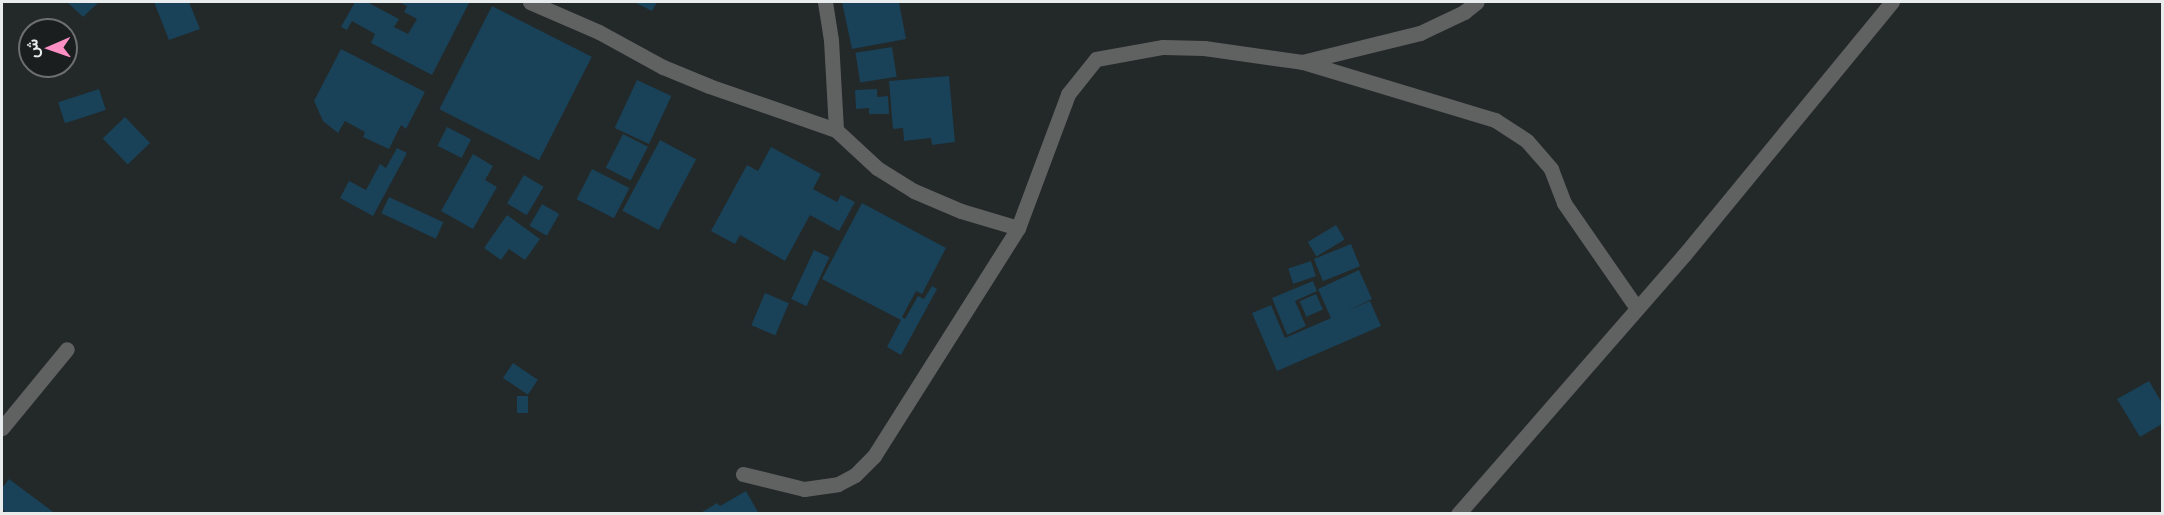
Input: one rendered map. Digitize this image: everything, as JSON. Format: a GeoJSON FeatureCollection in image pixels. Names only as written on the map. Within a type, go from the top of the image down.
{"type":"FeatureCollection","features":[{"type":"Feature","properties":{"kind":"street"},"geometry":{"type":"LineString","coordinates":[[530,2],[599,32],[663,67],[709,86],[836,130],[877,168],[914,191],[961,211],[1017,228]]}},
{"type":"Feature","properties":{"kind":"street"},"geometry":{"type":"LineString","coordinates":[[825,2],[831,40],[836,130]]}},
{"type":"Feature","properties":{"kind":"street"},"geometry":{"type":"LineString","coordinates":[[1302,62],[1420,33],[1464,12],[1477,2]]}},
{"type":"Feature","properties":{"kind":"street"},"geometry":{"type":"LineString","coordinates":[[1458,513],[1636,307],[1684,255],[1892,2]]}},
{"type":"Feature","properties":{"kind":"street"},"geometry":{"type":"LineString","coordinates":[[743,474],[804,489],[838,484],[855,475],[874,456],[1017,228],[1068,94],[1096,59],[1163,47],[1203,48],[1302,62],[1495,120],[1527,141],[1551,169],[1564,203],[1636,307]]}},
{"type":"Feature","properties":{"kind":"street"},"geometry":{"type":"LineString","coordinates":[[2,428],[67,349]]}},
{"type":"Feature","properties":{"kind":"building"},"geometry":{"type":"Polygon","coordinates":[[[67,2],[99,2],[83,17],[67,2]]]}},
{"type":"Feature","properties":{"kind":"building"},"geometry":{"type":"Polygon","coordinates":[[[154,2],[189,2],[200,29],[169,40],[154,2]]]}},
{"type":"Feature","properties":{"kind":"building"},"geometry":{"type":"Polygon","coordinates":[[[355,2],[367,2],[399,19],[394,27],[408,34],[417,19],[404,12],[407,6],[399,2],[469,3],[432,75],[371,43],[375,34],[352,21],[347,30],[341,27],[355,2]]]}},
{"type":"Feature","properties":{"kind":"building"},"geometry":{"type":"Polygon","coordinates":[[[634,2],[657,2],[652,11],[634,2]]]}},
{"type":"Feature","properties":{"kind":"building"},"geometry":{"type":"Polygon","coordinates":[[[842,2],[899,2],[906,39],[852,49],[842,2]]]}},
{"type":"Feature","properties":{"kind":"building"},"geometry":{"type":"Polygon","coordinates":[[[492,6],[592,57],[539,160],[439,109],[492,6]]]}},
{"type":"Feature","properties":{"kind":"building"},"geometry":{"type":"Polygon","coordinates":[[[892,47],[897,77],[860,82],[855,53],[892,47]]]}},
{"type":"Feature","properties":{"kind":"building"},"geometry":{"type":"Polygon","coordinates":[[[341,49],[425,92],[406,129],[401,125],[389,149],[363,137],[365,132],[345,121],[338,133],[323,121],[314,101],[341,49]]]}},
{"type":"Feature","properties":{"kind":"building"},"geometry":{"type":"Polygon","coordinates":[[[949,76],[955,142],[932,145],[931,138],[904,141],[903,128],[893,129],[889,81],[949,76]]]}},
{"type":"Feature","properties":{"kind":"building"},"geometry":{"type":"Polygon","coordinates":[[[637,80],[671,96],[649,144],[615,128],[637,80]]]}},
{"type":"Feature","properties":{"kind":"building"},"geometry":{"type":"Polygon","coordinates":[[[99,89],[106,110],[65,123],[58,102],[99,89]]]}},
{"type":"Feature","properties":{"kind":"building"},"geometry":{"type":"Polygon","coordinates":[[[877,89],[877,97],[888,96],[889,114],[869,114],[869,108],[856,109],[855,90],[877,89]]]}},
{"type":"Feature","properties":{"kind":"building"},"geometry":{"type":"Polygon","coordinates":[[[125,117],[150,143],[128,164],[103,139],[125,117]]]}},
{"type":"Feature","properties":{"kind":"building"},"geometry":{"type":"Polygon","coordinates":[[[447,127],[471,139],[462,158],[437,146],[447,127]]]}},
{"type":"Feature","properties":{"kind":"building"},"geometry":{"type":"Polygon","coordinates":[[[623,134],[648,147],[631,181],[606,168],[623,134]]]}},
{"type":"Feature","properties":{"kind":"building"},"geometry":{"type":"Polygon","coordinates":[[[660,140],[696,159],[659,230],[622,211],[660,140]]]}},
{"type":"Feature","properties":{"kind":"building"},"geometry":{"type":"Polygon","coordinates":[[[771,147],[821,174],[813,189],[837,202],[841,195],[855,202],[839,231],[810,215],[785,261],[740,235],[735,244],[711,231],[747,165],[758,171],[771,147]]]}},
{"type":"Feature","properties":{"kind":"building"},"geometry":{"type":"Polygon","coordinates":[[[397,148],[407,153],[373,216],[340,198],[349,181],[366,190],[380,164],[386,168],[397,148]]]}},
{"type":"Feature","properties":{"kind":"building"},"geometry":{"type":"Polygon","coordinates":[[[473,154],[493,166],[485,180],[497,187],[473,229],[441,211],[473,154]]]}},
{"type":"Feature","properties":{"kind":"building"},"geometry":{"type":"Polygon","coordinates":[[[592,169],[629,188],[614,218],[577,199],[592,169]]]}},
{"type":"Feature","properties":{"kind":"building"},"geometry":{"type":"Polygon","coordinates":[[[524,175],[544,187],[527,215],[507,203],[524,175]]]}},
{"type":"Feature","properties":{"kind":"building"},"geometry":{"type":"Polygon","coordinates":[[[389,197],[443,222],[436,239],[381,213],[389,197]]]}},
{"type":"Feature","properties":{"kind":"building"},"geometry":{"type":"Polygon","coordinates":[[[862,203],[946,248],[922,294],[916,291],[902,317],[905,319],[918,296],[924,299],[932,286],[937,289],[901,355],[887,347],[901,320],[822,279],[862,203]]]}},
{"type":"Feature","properties":{"kind":"building"},"geometry":{"type":"Polygon","coordinates":[[[542,204],[559,214],[547,236],[530,226],[542,204]]]}},
{"type":"Feature","properties":{"kind":"building"},"geometry":{"type":"Polygon","coordinates":[[[507,215],[540,239],[525,260],[509,249],[501,260],[484,248],[507,215]]]}},
{"type":"Feature","properties":{"kind":"building"},"geometry":{"type":"Polygon","coordinates":[[[1336,225],[1345,240],[1316,257],[1308,242],[1336,225]]]}},
{"type":"Feature","properties":{"kind":"building"},"geometry":{"type":"Polygon","coordinates":[[[1351,244],[1360,266],[1323,281],[1314,259],[1351,244]]]}},
{"type":"Feature","properties":{"kind":"building"},"geometry":{"type":"Polygon","coordinates":[[[814,250],[829,257],[807,306],[791,299],[814,250]]]}},
{"type":"Feature","properties":{"kind":"building"},"geometry":{"type":"Polygon","coordinates":[[[1311,261],[1316,276],[1293,284],[1288,268],[1311,261]]]}},
{"type":"Feature","properties":{"kind":"building"},"geometry":{"type":"Polygon","coordinates":[[[1359,270],[1372,299],[1347,311],[1370,301],[1381,326],[1277,371],[1252,313],[1271,305],[1285,338],[1331,318],[1318,289],[1359,270]]]}},
{"type":"Feature","properties":{"kind":"building"},"geometry":{"type":"Polygon","coordinates":[[[1313,281],[1317,291],[1295,301],[1306,326],[1287,335],[1272,298],[1313,281]]]}},
{"type":"Feature","properties":{"kind":"building"},"geometry":{"type":"Polygon","coordinates":[[[765,293],[789,303],[775,335],[751,325],[765,293]]]}},
{"type":"Feature","properties":{"kind":"building"},"geometry":{"type":"Polygon","coordinates":[[[1316,294],[1323,310],[1306,317],[1300,301],[1316,294]]]}},
{"type":"Feature","properties":{"kind":"building"},"geometry":{"type":"Polygon","coordinates":[[[513,363],[538,380],[528,395],[503,378],[513,363]]]}},
{"type":"Feature","properties":{"kind":"building"},"geometry":{"type":"Polygon","coordinates":[[[2149,381],[2162,403],[2162,424],[2140,437],[2117,399],[2149,381]]]}},
{"type":"Feature","properties":{"kind":"building"},"geometry":{"type":"Polygon","coordinates":[[[517,396],[528,396],[528,413],[517,413],[517,396]]]}},
{"type":"Feature","properties":{"kind":"building"},"geometry":{"type":"Polygon","coordinates":[[[9,479],[56,514],[8,514],[2,509],[2,488],[9,479]]]}},
{"type":"Feature","properties":{"kind":"building"},"geometry":{"type":"Polygon","coordinates":[[[746,491],[759,514],[699,514],[717,503],[720,506],[746,491]]]}}]}
